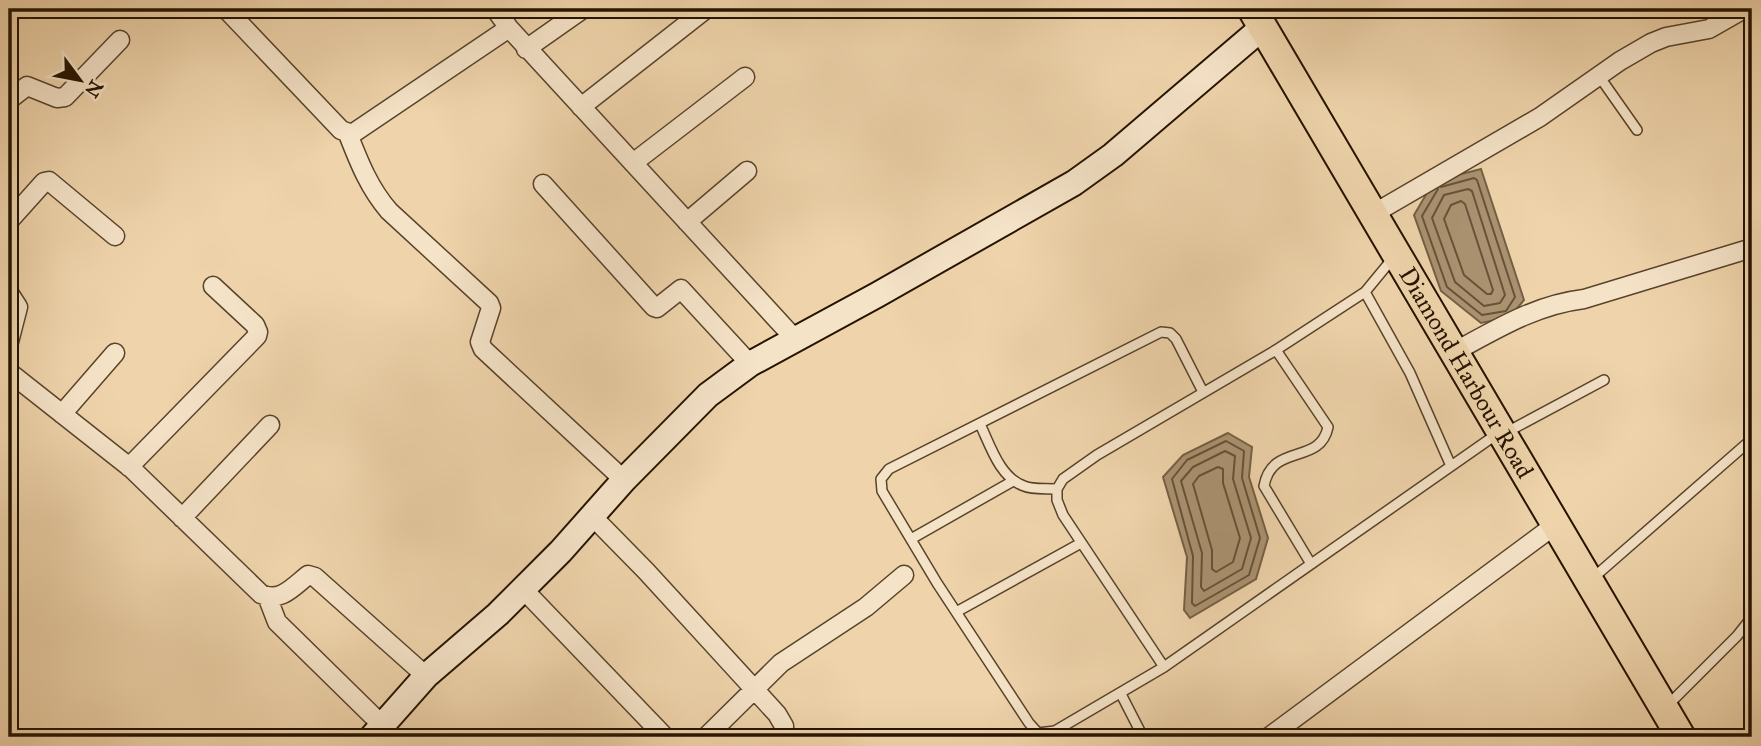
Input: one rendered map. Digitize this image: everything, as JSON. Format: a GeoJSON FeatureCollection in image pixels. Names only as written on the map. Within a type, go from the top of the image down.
{"type":"FeatureCollection","features":[{"type":"Feature","properties":{"kind":"highway","name":"Diamond Harbour Road"},"geometry":{"type":"LineString","coordinates":[[1257,18],[1681,737]]}},
{"type":"Feature","properties":{"kind":"main road"},"geometry":{"type":"LineString","coordinates":[[377,731],[426,676],[498,614],[561,551],[624,480],[708,395],[750,364],[1074,183],[1113,155],[1257,18]]}},
{"type":"Feature","properties":{"kind":"street"},"geometry":{"type":"LineString","coordinates":[[226,9],[341,130],[348,134],[366,180],[389,211],[489,303],[491,308],[480,342],[483,349],[624,480]]}},
{"type":"Feature","properties":{"kind":"street"},"geometry":{"type":"LineString","coordinates":[[495,9],[527,49],[795,339]]}},
{"type":"Feature","properties":{"kind":"street"},"geometry":{"type":"LineString","coordinates":[[527,49],[583,9]]}},
{"type":"Feature","properties":{"kind":"street"},"geometry":{"type":"LineString","coordinates":[[581,107],[706,9]]}},
{"type":"Feature","properties":{"kind":"street"},"geometry":{"type":"LineString","coordinates":[[1373,214],[1540,117],[1651,43],[1666,37],[1709,29],[1744,9]]}},
{"type":"Feature","properties":{"kind":"street"},"geometry":{"type":"LineString","coordinates":[[348,134],[352,134],[509,28]]}},
{"type":"Feature","properties":{"kind":"street"},"geometry":{"type":"LineString","coordinates":[[9,100],[27,86],[57,98],[65,97],[120,40]]}},
{"type":"Feature","properties":{"kind":"street"},"geometry":{"type":"LineString","coordinates":[[633,163],[745,77]]}},
{"type":"Feature","properties":{"kind":"street"},"geometry":{"type":"LineString","coordinates":[[687,222],[747,171]]}},
{"type":"Feature","properties":{"kind":"street"},"geometry":{"type":"LineString","coordinates":[[9,221],[44,182],[49,181],[115,236]]}},
{"type":"Feature","properties":{"kind":"street"},"geometry":{"type":"LineString","coordinates":[[543,184],[654,307],[659,308],[681,289],[750,364]]}},
{"type":"Feature","properties":{"kind":"street"},"geometry":{"type":"LineString","coordinates":[[1454,352],[1540,308],[1558,302],[1584,299],[1752,248]]}},
{"type":"Feature","properties":{"kind":"street"},"geometry":{"type":"LineString","coordinates":[[129,467],[257,336],[255,325],[213,286]]}},
{"type":"Feature","properties":{"kind":"street"},"geometry":{"type":"LineString","coordinates":[[9,293],[18,307],[9,342]]}},
{"type":"Feature","properties":{"kind":"street"},"geometry":{"type":"LineString","coordinates":[[62,414],[115,353]]}},
{"type":"Feature","properties":{"kind":"street"},"geometry":{"type":"LineString","coordinates":[[9,372],[129,467],[261,593],[279,597],[308,575],[315,577],[426,676]]}},
{"type":"Feature","properties":{"kind":"street"},"geometry":{"type":"LineString","coordinates":[[182,518],[270,425]]}},
{"type":"Feature","properties":{"kind":"street"},"geometry":{"type":"LineString","coordinates":[[592,516],[756,690],[782,720],[784,737]]}},
{"type":"Feature","properties":{"kind":"street"},"geometry":{"type":"LineString","coordinates":[[1269,737],[1555,525]]}},
{"type":"Feature","properties":{"kind":"street"},"geometry":{"type":"LineString","coordinates":[[706,737],[781,663],[866,607],[904,575]]}},
{"type":"Feature","properties":{"kind":"street"},"geometry":{"type":"LineString","coordinates":[[523,589],[665,737]]}},
{"type":"Feature","properties":{"kind":"street"},"geometry":{"type":"LineString","coordinates":[[267,596],[277,622],[377,731]]}},
{"type":"Feature","properties":{"kind":"lane"},"geometry":{"type":"LineString","coordinates":[[1598,76],[1637,130]]}},
{"type":"Feature","properties":{"kind":"lane"},"geometry":{"type":"LineString","coordinates":[[1164,667],[1063,515],[1057,500],[1057,489],[1063,479],[1097,455],[1276,350],[1365,292],[1396,255]]}},
{"type":"Feature","properties":{"kind":"lane"},"geometry":{"type":"LineString","coordinates":[[1365,292],[1410,373],[1451,466]]}},
{"type":"Feature","properties":{"kind":"lane"},"geometry":{"type":"LineString","coordinates":[[1203,392],[1176,339],[1170,333],[1161,332],[889,469],[881,479],[882,491],[911,539],[1029,723],[1040,735],[1055,732],[1164,667],[1502,433],[1604,380]]}},
{"type":"Feature","properties":{"kind":"lane"},"geometry":{"type":"LineString","coordinates":[[1276,350],[1328,427],[1326,438],[1318,446],[1275,463],[1267,472],[1264,486],[1311,564]]}},
{"type":"Feature","properties":{"kind":"lane"},"geometry":{"type":"LineString","coordinates":[[979,424],[1003,469],[1013,481],[1026,487],[1057,489]]}},
{"type":"Feature","properties":{"kind":"lane"},"geometry":{"type":"LineString","coordinates":[[1588,583],[1752,439]]}},
{"type":"Feature","properties":{"kind":"lane"},"geometry":{"type":"LineString","coordinates":[[911,539],[1013,481]]}},
{"type":"Feature","properties":{"kind":"lane"},"geometry":{"type":"LineString","coordinates":[[958,611],[1081,543]]}},
{"type":"Feature","properties":{"kind":"lane"},"geometry":{"type":"LineString","coordinates":[[1664,709],[1737,636],[1752,617]]}},
{"type":"Feature","properties":{"kind":"lane"},"geometry":{"type":"LineString","coordinates":[[1121,694],[1143,737]]}},
{"type":"Feature","properties":{"kind":"water"},"geometry":{"type":"Polygon","coordinates":[[[1481,169],[1524,300],[1510,317],[1481,323],[1441,291],[1414,215],[1434,181],[1481,169]]]}},
{"type":"Feature","properties":{"kind":"water"},"geometry":{"type":"Polygon","coordinates":[[[1228,433],[1252,447],[1249,477],[1268,538],[1256,579],[1190,618],[1184,610],[1187,557],[1163,477],[1183,455],[1228,433]]]}}]}
